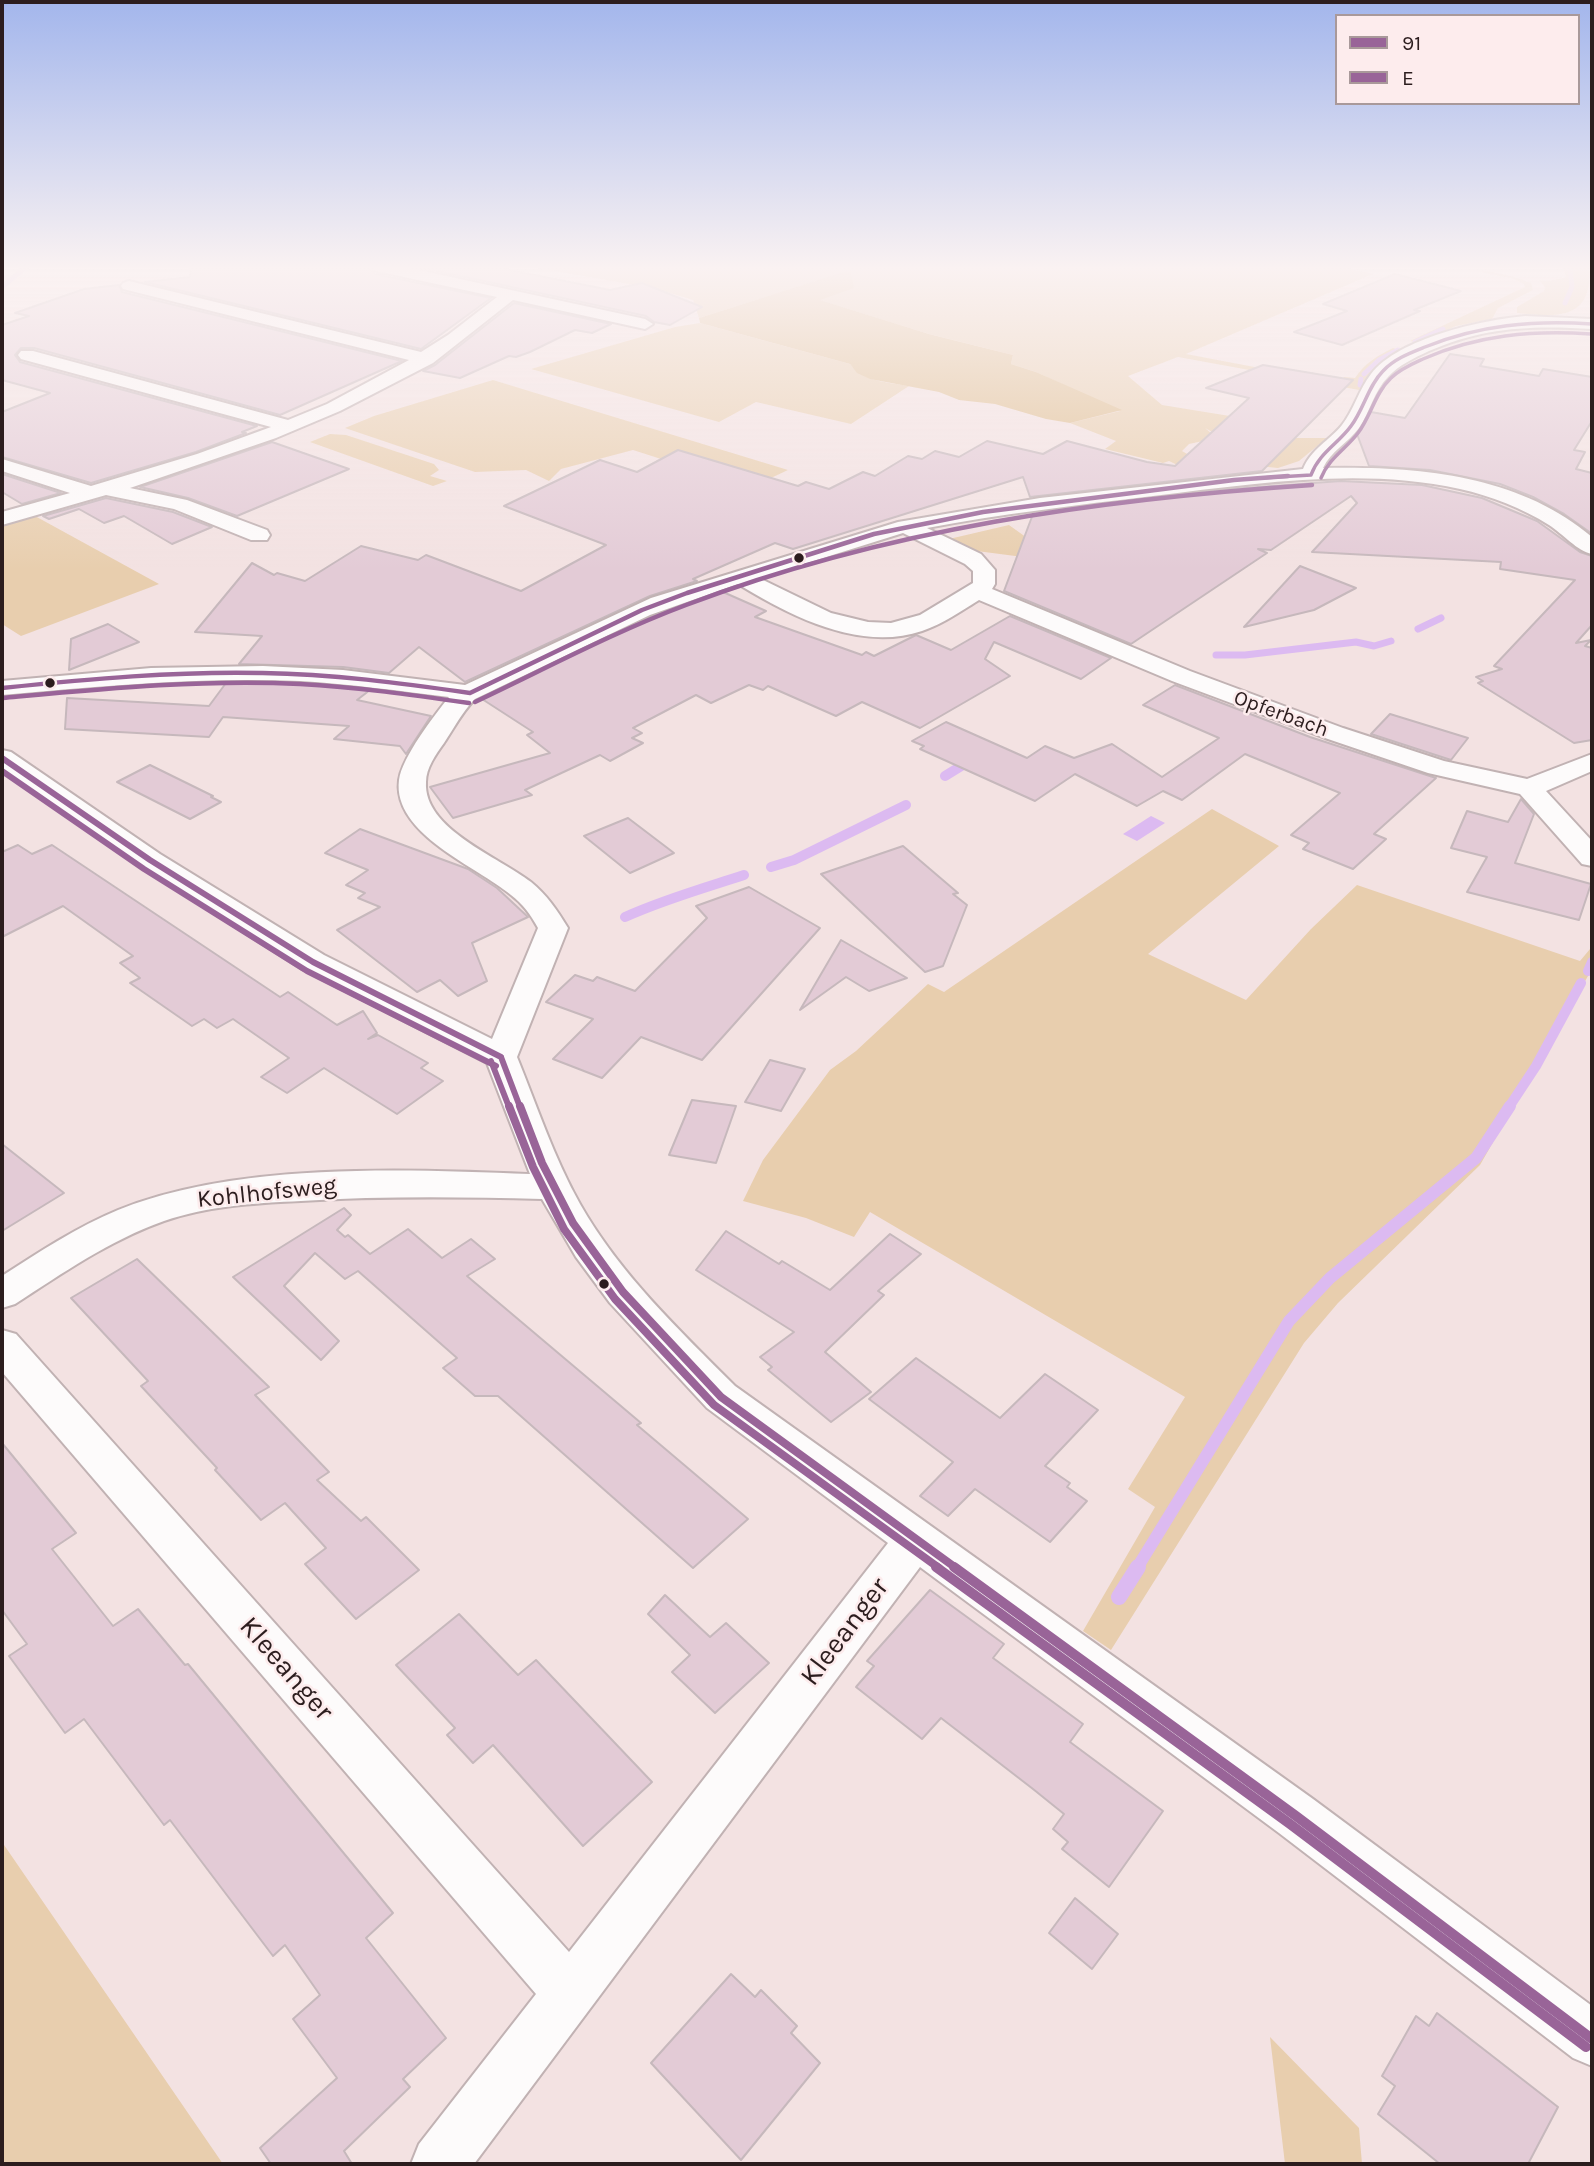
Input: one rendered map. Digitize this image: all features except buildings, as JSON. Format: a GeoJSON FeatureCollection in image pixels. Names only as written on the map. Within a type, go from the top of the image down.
{"type":"FeatureCollection","features":[{"type":"Feature","properties":{"kind":"street"},"geometry":{"type":"LineString","coordinates":[[72,367],[290,426]]}},
{"type":"Feature","properties":{"kind":"street"},"geometry":{"type":"LineString","coordinates":[[2,519],[183,465],[290,426],[364,394],[412,367]]}},
{"type":"Feature","properties":{"kind":"street"},"geometry":{"type":"LineString","coordinates":[[1311,475],[1316,459],[1343,436],[1358,415],[1376,379],[1388,367]]}},
{"type":"Feature","properties":{"kind":"street"},"geometry":{"type":"LineString","coordinates":[[2,465],[99,491],[180,503],[259,535]]}},
{"type":"Feature","properties":{"kind":"street"},"geometry":{"type":"LineString","coordinates":[[501,1057],[554,928],[545,909],[523,887],[446,839],[433,827],[419,811],[412,790],[412,780],[420,761],[461,699],[642,610],[741,576],[905,526],[1050,503],[1234,480],[1311,475],[1408,475],[1469,486],[1508,498],[1549,516],[1572,529],[1592,548]]}},
{"type":"Feature","properties":{"kind":"street"},"geometry":{"type":"LineString","coordinates":[[741,576],[798,609],[878,629],[900,629],[919,624],[978,591],[984,584],[985,576],[980,564],[905,526]]}},
{"type":"Feature","properties":{"kind":"street","name":"Opferbach"},"geometry":{"type":"LineString","coordinates":[[978,591],[1181,676],[1334,733],[1437,767],[1529,788]]}},
{"type":"Feature","properties":{"kind":"street"},"geometry":{"type":"LineString","coordinates":[[2,688],[113,680],[269,674],[375,680],[470,693]]}},
{"type":"Feature","properties":{"kind":"street"},"geometry":{"type":"LineString","coordinates":[[2,758],[150,860],[313,962],[501,1057],[554,1187],[572,1222],[606,1270],[653,1328],[721,1397],[917,1538],[1592,2039]]}},
{"type":"Feature","properties":{"kind":"street"},"geometry":{"type":"LineString","coordinates":[[1592,762],[1529,788],[1592,858]]}},
{"type":"Feature","properties":{"kind":"street","name":"Kohlhofsweg"},"geometry":{"type":"LineString","coordinates":[[2,1294],[93,1238],[120,1225],[150,1212],[211,1195],[337,1185],[554,1187]]}},
{"type":"Feature","properties":{"kind":"street","name":"Kleeanger"},"geometry":{"type":"LineString","coordinates":[[2,1345],[569,1993]]}},
{"type":"Feature","properties":{"kind":"street","name":"Kleeanger"},"geometry":{"type":"LineString","coordinates":[[439,2164],[917,1538]]}},
{"type":"Feature","properties":{"kind":"shaded area"},"geometry":{"type":"Polygon","coordinates":[[[852,367],[1021,367],[1122,410],[1070,423],[995,404],[959,400],[939,392],[870,379],[857,373],[852,367]]]}},
{"type":"Feature","properties":{"kind":"shaded area"},"geometry":{"type":"Polygon","coordinates":[[[853,367],[869,378],[909,386],[851,424],[756,402],[719,422],[531,369],[853,367]]]}},
{"type":"Feature","properties":{"kind":"shaded area"},"geometry":{"type":"Polygon","coordinates":[[[1021,367],[1151,367],[1128,376],[1162,405],[1273,423],[1221,437],[1205,428],[1217,438],[1189,444],[1182,451],[1198,460],[1288,444],[1296,438],[1327,438],[1299,461],[1278,468],[1258,466],[1196,474],[1169,461],[1163,463],[1105,449],[1116,441],[1070,423],[1120,411],[1021,367]]]}},
{"type":"Feature","properties":{"kind":"shaded area"},"geometry":{"type":"Polygon","coordinates":[[[1233,367],[1255,367],[1339,383],[1344,377],[1355,378],[1364,367],[1375,367],[1359,390],[1233,367]]]}},
{"type":"Feature","properties":{"kind":"shaded area"},"geometry":{"type":"Polygon","coordinates":[[[493,380],[788,470],[771,478],[714,476],[633,450],[561,469],[549,481],[526,470],[475,472],[345,428],[374,416],[493,380]]]}},
{"type":"Feature","properties":{"kind":"shaded area"},"geometry":{"type":"Polygon","coordinates":[[[330,434],[346,435],[434,464],[439,470],[430,476],[447,481],[433,486],[310,442],[330,434]]]}},
{"type":"Feature","properties":{"kind":"shaded area"},"geometry":{"type":"Polygon","coordinates":[[[35,516],[159,584],[21,636],[2,624],[2,526],[35,516]]]}},
{"type":"Feature","properties":{"kind":"shaded area"},"geometry":{"type":"Polygon","coordinates":[[[1009,525],[1037,545],[1023,557],[969,550],[949,539],[1009,525]]]}},
{"type":"Feature","properties":{"kind":"shaded area"},"geometry":{"type":"Polygon","coordinates":[[[1212,809],[1279,846],[1148,954],[1246,1000],[1311,929],[1357,885],[1580,961],[1590,949],[1592,938],[1592,969],[1480,1165],[1338,1303],[1304,1343],[1111,1650],[1083,1631],[1155,1507],[1128,1489],[1185,1397],[870,1212],[854,1237],[806,1218],[743,1201],[763,1160],[830,1070],[856,1051],[928,984],[944,992],[1212,809]]]}},
{"type":"Feature","properties":{"kind":"shaded area"},"geometry":{"type":"Polygon","coordinates":[[[1151,816],[1165,823],[1137,841],[1123,834],[1151,816]]]}},
{"type":"Feature","properties":{"kind":"shaded area"},"geometry":{"type":"Polygon","coordinates":[[[2,1842],[223,2164],[2,2164],[2,1842]]]}},
{"type":"Feature","properties":{"kind":"shaded area"},"geometry":{"type":"Polygon","coordinates":[[[1270,2037],[1359,2128],[1362,2164],[1285,2164],[1270,2037]]]}},
{"type":"Feature","properties":{"kind":"waterway"},"geometry":{"type":"LineString","coordinates":[[1364,374],[1371,367]]}},
{"type":"Feature","properties":{"kind":"waterway"},"geometry":{"type":"LineString","coordinates":[[1360,385],[1361,379]]}},
{"type":"Feature","properties":{"kind":"waterway"},"geometry":{"type":"LineString","coordinates":[[1418,629],[1441,618]]}},
{"type":"Feature","properties":{"kind":"waterway"},"geometry":{"type":"LineString","coordinates":[[1216,655],[1245,655],[1356,642],[1374,646],[1391,641]]}},
{"type":"Feature","properties":{"kind":"waterway"},"geometry":{"type":"LineString","coordinates":[[945,776],[971,760]]}},
{"type":"Feature","properties":{"kind":"waterway"},"geometry":{"type":"LineString","coordinates":[[771,867],[794,860],[906,805]]}},
{"type":"Feature","properties":{"kind":"waterway"},"geometry":{"type":"LineString","coordinates":[[625,917],[744,875]]}},
{"type":"Feature","properties":{"kind":"waterway"},"geometry":{"type":"LineString","coordinates":[[1588,971],[1592,962]]}},
{"type":"Feature","properties":{"kind":"waterway"},"geometry":{"type":"LineString","coordinates":[[1509,1107],[1536,1066],[1581,983]]}},
{"type":"Feature","properties":{"kind":"waterway"},"geometry":{"type":"LineString","coordinates":[[1137,1568],[1289,1321],[1330,1278],[1476,1158],[1510,1106]]}},
{"type":"Feature","properties":{"kind":"waterway"},"geometry":{"type":"LineString","coordinates":[[1119,1597],[1138,1567]]}},
{"type":"Feature","properties":{"kind":"transit line","name":"91"},"geometry":{"type":"LineString","coordinates":[[1311,475],[1318,460],[1351,426],[1378,377],[1387,367]]}},
{"type":"Feature","properties":{"kind":"transit line","name":"E"},"geometry":{"type":"LineString","coordinates":[[1321,478],[1332,459],[1358,433],[1386,384],[1406,367]]}},
{"type":"Feature","properties":{"kind":"transit line","name":"91"},"geometry":{"type":"LineString","coordinates":[[470,693],[642,610],[687,593],[874,534],[983,512],[1234,480],[1311,475]]}},
{"type":"Feature","properties":{"kind":"transit line","name":"E"},"geometry":{"type":"LineString","coordinates":[[475,702],[646,620],[690,603],[877,544],[985,522],[1235,490],[1312,485]]}},
{"type":"Feature","properties":{"kind":"transit line","name":"91"},"geometry":{"type":"LineString","coordinates":[[2,688],[151,675],[263,673],[343,677],[470,693]]}},
{"type":"Feature","properties":{"kind":"transit line","name":"E"},"geometry":{"type":"LineString","coordinates":[[3,698],[150,686],[261,683],[341,687],[469,703]]}},
{"type":"Feature","properties":{"kind":"transit line","name":"91"},"geometry":{"type":"LineString","coordinates":[[2,758],[150,860],[313,962],[501,1057]]}},
{"type":"Feature","properties":{"kind":"transit line","name":"E"},"geometry":{"type":"LineString","coordinates":[[2,771],[144,869],[307,971],[496,1066]]}},
{"type":"Feature","properties":{"kind":"transit line","name":"91"},"geometry":{"type":"LineString","coordinates":[[501,1057],[542,1163],[573,1223],[623,1292],[721,1397],[1296,1816],[1592,2039]]}},
{"type":"Feature","properties":{"kind":"transit line","name":"E"},"geometry":{"type":"LineString","coordinates":[[491,1061],[533,1167],[564,1229],[615,1299],[714,1405],[1290,1824],[1586,2047]]}}]}
